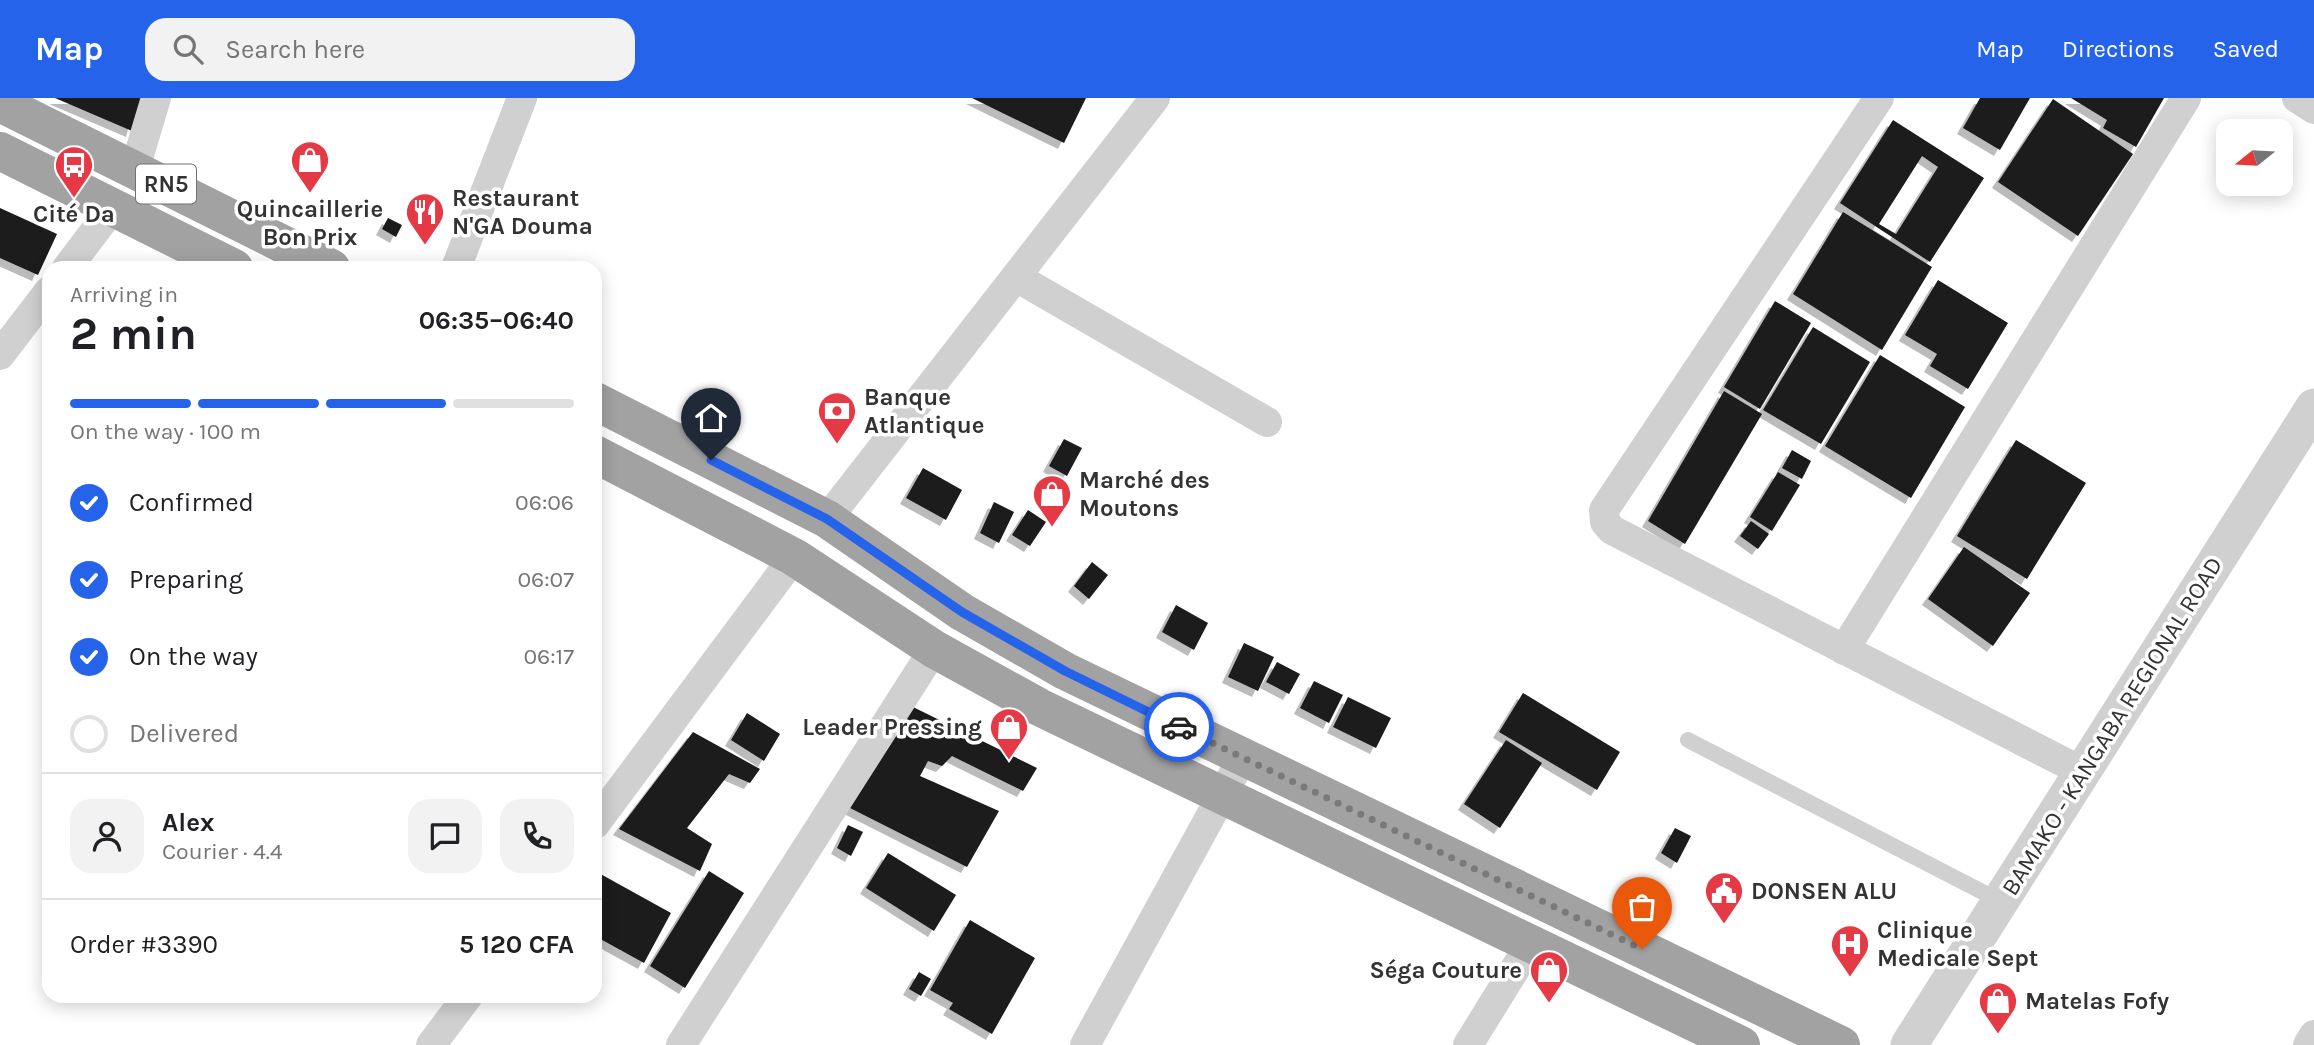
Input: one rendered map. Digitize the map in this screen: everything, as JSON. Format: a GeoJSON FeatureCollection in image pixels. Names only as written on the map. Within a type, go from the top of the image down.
{"type":"FeatureCollection","features":[{"type":"Feature","properties":{"kind":"highway","name":"RN5"},"geometry":{"type":"LineString","coordinates":[[0,103],[317,261]]}},
{"type":"Feature","properties":{"kind":"highway","name":"RN5"},"geometry":{"type":"LineString","coordinates":[[0,151],[220,261]]}},
{"type":"Feature","properties":{"kind":"highway"},"geometry":{"type":"LineString","coordinates":[[602,405],[827,519],[962,612],[1065,671],[1841,1045]]}},
{"type":"Feature","properties":{"kind":"highway"},"geometry":{"type":"LineString","coordinates":[[602,458],[794,557],[933,649],[1039,707],[1741,1045]]}},
{"type":"Feature","properties":{"kind":"street"},"geometry":{"type":"LineString","coordinates":[[135,169],[156,98]]}},
{"type":"Feature","properties":{"kind":"street"},"geometry":{"type":"LineString","coordinates":[[459,261],[522,98]]}},
{"type":"Feature","properties":{"kind":"street"},"geometry":{"type":"LineString","coordinates":[[827,519],[1155,98]]}},
{"type":"Feature","properties":{"kind":"street"},"geometry":{"type":"LineString","coordinates":[[1880,98],[1604,510],[1605,522],[1612,530],[2083,772]]}},
{"type":"Feature","properties":{"kind":"street"},"geometry":{"type":"LineString","coordinates":[[1844,650],[2186,98]]}},
{"type":"Feature","properties":{"kind":"street"},"geometry":{"type":"LineString","coordinates":[[2297,98],[2314,109]]}},
{"type":"Feature","properties":{"kind":"street"},"geometry":{"type":"LineString","coordinates":[[72,261],[114,206]]}},
{"type":"Feature","properties":{"kind":"street"},"geometry":{"type":"LineString","coordinates":[[1016,276],[1267,422]]}},
{"type":"Feature","properties":{"kind":"street"},"geometry":{"type":"LineString","coordinates":[[0,355],[42,300]]}},
{"type":"Feature","properties":{"kind":"street","name":"BAMAKO - KANGABA REGIONAL ROAD"},"geometry":{"type":"LineString","coordinates":[[1909,1045],[2314,407]]}},
{"type":"Feature","properties":{"kind":"street"},"geometry":{"type":"LineString","coordinates":[[602,815],[794,557]]}},
{"type":"Feature","properties":{"kind":"street"},"geometry":{"type":"LineString","coordinates":[[681,1045],[933,649]]}},
{"type":"Feature","properties":{"kind":"street"},"geometry":{"type":"LineString","coordinates":[[1085,1045],[1243,757]]}},
{"type":"Feature","properties":{"kind":"street"},"geometry":{"type":"LineString","coordinates":[[1468,1045],[1531,943]]}},
{"type":"Feature","properties":{"kind":"street"},"geometry":{"type":"LineString","coordinates":[[431,1045],[463,1003]]}},
{"type":"Feature","properties":{"kind":"street"},"geometry":{"type":"LineString","coordinates":[[2308,1045],[2314,1035]]}},
{"type":"Feature","properties":{"kind":"lane"},"geometry":{"type":"LineString","coordinates":[[1688,740],[2000,901]]}},
{"type":"Feature","properties":{"kind":"building"},"geometry":{"type":"Polygon","coordinates":[[[55,98],[141,98],[132,131],[55,98]]]}},
{"type":"Feature","properties":{"kind":"building"},"geometry":{"type":"Polygon","coordinates":[[[972,98],[1086,98],[1064,143],[972,98]]]}},
{"type":"Feature","properties":{"kind":"building"},"geometry":{"type":"Polygon","coordinates":[[[1980,98],[2030,98],[2000,150],[1963,128],[1980,98]]]}},
{"type":"Feature","properties":{"kind":"building"},"geometry":{"type":"Polygon","coordinates":[[[2071,98],[2164,98],[2136,147],[2103,128],[2107,120],[2071,98]]]}},
{"type":"Feature","properties":{"kind":"building"},"geometry":{"type":"Polygon","coordinates":[[[2053,99],[2133,154],[2078,236],[1998,182],[2053,99]]]}},
{"type":"Feature","properties":{"kind":"building"},"geometry":{"type":"Polygon","coordinates":[[[1893,120],[1984,178],[1930,262],[1840,203],[1893,120]],[[1922,156],[1879,224],[1896,234],[1938,167],[1922,156]]]}},
{"type":"Feature","properties":{"kind":"building"},"geometry":{"type":"Polygon","coordinates":[[[0,208],[57,234],[44,261],[42,261],[38,275],[0,258],[0,208]]]}},
{"type":"Feature","properties":{"kind":"building"},"geometry":{"type":"Polygon","coordinates":[[[1843,212],[1932,267],[1882,350],[1793,294],[1843,212]]]}},
{"type":"Feature","properties":{"kind":"building"},"geometry":{"type":"Polygon","coordinates":[[[388,218],[402,225],[396,237],[382,229],[388,218]]]}},
{"type":"Feature","properties":{"kind":"building"},"geometry":{"type":"Polygon","coordinates":[[[1938,280],[2008,323],[1968,389],[1930,366],[1937,354],[1905,335],[1938,280]]]}},
{"type":"Feature","properties":{"kind":"building"},"geometry":{"type":"Polygon","coordinates":[[[1775,301],[1811,323],[1760,409],[1724,387],[1775,301]]]}},
{"type":"Feature","properties":{"kind":"building"},"geometry":{"type":"Polygon","coordinates":[[[1813,327],[1870,362],[1821,444],[1763,410],[1813,327]]]}},
{"type":"Feature","properties":{"kind":"building"},"geometry":{"type":"Polygon","coordinates":[[[1880,355],[1965,407],[1911,498],[1825,446],[1880,355]]]}},
{"type":"Feature","properties":{"kind":"building"},"geometry":{"type":"Polygon","coordinates":[[[1724,391],[1762,414],[1685,544],[1648,521],[1724,391]]]}},
{"type":"Feature","properties":{"kind":"building"},"geometry":{"type":"Polygon","coordinates":[[[1064,439],[1082,448],[1067,476],[1049,466],[1064,439]]]}},
{"type":"Feature","properties":{"kind":"building"},"geometry":{"type":"Polygon","coordinates":[[[2016,440],[2086,483],[2027,579],[1957,536],[2016,440]]]}},
{"type":"Feature","properties":{"kind":"building"},"geometry":{"type":"Polygon","coordinates":[[[1792,450],[1811,461],[1802,479],[1782,468],[1792,450]]]}},
{"type":"Feature","properties":{"kind":"building"},"geometry":{"type":"Polygon","coordinates":[[[923,468],[962,490],[946,520],[906,498],[923,468]]]}},
{"type":"Feature","properties":{"kind":"building"},"geometry":{"type":"Polygon","coordinates":[[[1778,472],[1800,485],[1772,531],[1750,517],[1778,472]]]}},
{"type":"Feature","properties":{"kind":"building"},"geometry":{"type":"Polygon","coordinates":[[[994,502],[1014,512],[999,543],[980,533],[994,502]]]}},
{"type":"Feature","properties":{"kind":"building"},"geometry":{"type":"Polygon","coordinates":[[[1028,510],[1046,522],[1030,546],[1012,535],[1028,510]]]}},
{"type":"Feature","properties":{"kind":"building"},"geometry":{"type":"Polygon","coordinates":[[[1751,521],[1769,534],[1758,549],[1740,536],[1751,521]]]}},
{"type":"Feature","properties":{"kind":"building"},"geometry":{"type":"Polygon","coordinates":[[[1964,547],[2030,593],[1993,646],[1928,599],[1964,547]]]}},
{"type":"Feature","properties":{"kind":"building"},"geometry":{"type":"Polygon","coordinates":[[[1092,562],[1108,575],[1089,599],[1074,586],[1092,562]]]}},
{"type":"Feature","properties":{"kind":"building"},"geometry":{"type":"Polygon","coordinates":[[[1176,605],[1208,623],[1194,650],[1162,632],[1176,605]]]}},
{"type":"Feature","properties":{"kind":"building"},"geometry":{"type":"Polygon","coordinates":[[[1244,643],[1274,657],[1258,691],[1228,677],[1244,643]]]}},
{"type":"Feature","properties":{"kind":"building"},"geometry":{"type":"Polygon","coordinates":[[[1277,662],[1300,674],[1289,694],[1266,682],[1277,662]]]}},
{"type":"Feature","properties":{"kind":"building"},"geometry":{"type":"Polygon","coordinates":[[[1314,681],[1343,695],[1329,723],[1300,708],[1314,681]]]}},
{"type":"Feature","properties":{"kind":"building"},"geometry":{"type":"Polygon","coordinates":[[[1523,693],[1620,752],[1597,790],[1499,732],[1523,693]]]}},
{"type":"Feature","properties":{"kind":"building"},"geometry":{"type":"Polygon","coordinates":[[[1348,697],[1391,718],[1376,748],[1333,727],[1348,697]]]}},
{"type":"Feature","properties":{"kind":"building"},"geometry":{"type":"Polygon","coordinates":[[[913,707],[1037,768],[1023,791],[952,756],[942,766],[928,761],[920,776],[999,811],[967,867],[850,808],[913,707]]]}},
{"type":"Feature","properties":{"kind":"building"},"geometry":{"type":"Polygon","coordinates":[[[747,713],[780,734],[764,761],[731,740],[747,713]]]}},
{"type":"Feature","properties":{"kind":"building"},"geometry":{"type":"Polygon","coordinates":[[[693,732],[760,769],[750,783],[729,774],[687,828],[712,844],[700,871],[619,829],[693,732]]]}},
{"type":"Feature","properties":{"kind":"building"},"geometry":{"type":"Polygon","coordinates":[[[1506,740],[1542,763],[1500,828],[1464,804],[1506,740]]]}},
{"type":"Feature","properties":{"kind":"building"},"geometry":{"type":"Polygon","coordinates":[[[848,825],[863,832],[851,856],[837,848],[848,825]]]}},
{"type":"Feature","properties":{"kind":"building"},"geometry":{"type":"Polygon","coordinates":[[[1675,828],[1691,836],[1677,863],[1661,853],[1675,828]]]}},
{"type":"Feature","properties":{"kind":"building"},"geometry":{"type":"Polygon","coordinates":[[[888,853],[956,895],[934,931],[866,888],[888,853]]]}},
{"type":"Feature","properties":{"kind":"building"},"geometry":{"type":"Polygon","coordinates":[[[709,871],[744,893],[685,988],[650,966],[709,871]]]}},
{"type":"Feature","properties":{"kind":"building"},"geometry":{"type":"Polygon","coordinates":[[[602,875],[671,913],[644,963],[602,940],[602,875]]]}},
{"type":"Feature","properties":{"kind":"building"},"geometry":{"type":"Polygon","coordinates":[[[970,920],[1035,958],[992,1034],[949,1009],[953,1003],[930,990],[970,920]]]}},
{"type":"Feature","properties":{"kind":"building"},"geometry":{"type":"Polygon","coordinates":[[[919,972],[931,979],[921,996],[909,989],[919,972]]]}},
{"type":"Feature","properties":{"kind":"way so far"},"geometry":{"type":"LineString","coordinates":[[1179,727],[1642,949]]}},
{"type":"Feature","properties":{"kind":"place","name":"Quincaillerie Bon Prix"},"geometry":{"type":"Point","coordinates":[310,194]}},
{"type":"Feature","properties":{"kind":"place","name":"Cité Da"},"geometry":{"type":"Point","coordinates":[74,199]}},
{"type":"Feature","properties":{"kind":"place","name":"Restaurant N'GA Douma"},"geometry":{"type":"Point","coordinates":[425,246]}},
{"type":"Feature","properties":{"kind":"place","name":"Banque Atlantique"},"geometry":{"type":"Point","coordinates":[837,445]}},
{"type":"Feature","properties":{"kind":"place","name":"Marché des Moutons"},"geometry":{"type":"Point","coordinates":[1052,528]}},
{"type":"Feature","properties":{"kind":"place","name":"Leader Pressing"},"geometry":{"type":"Point","coordinates":[1009,761]}},
{"type":"Feature","properties":{"kind":"place","name":"DONSEN ALU"},"geometry":{"type":"Point","coordinates":[1724,925]}},
{"type":"Feature","properties":{"kind":"place","name":"Clinique Medicale Sept"},"geometry":{"type":"Point","coordinates":[1850,978]}},
{"type":"Feature","properties":{"kind":"place","name":"Séga Couture"},"geometry":{"type":"Point","coordinates":[1549,1004]}},
{"type":"Feature","properties":{"kind":"place","name":"Matelas Fofy"},"geometry":{"type":"Point","coordinates":[1998,1035]}},
{"type":"Feature","properties":{"kind":"route"},"geometry":{"type":"LineString","coordinates":[[711,460],[827,519],[962,612],[1065,671],[1179,727]]}}]}
